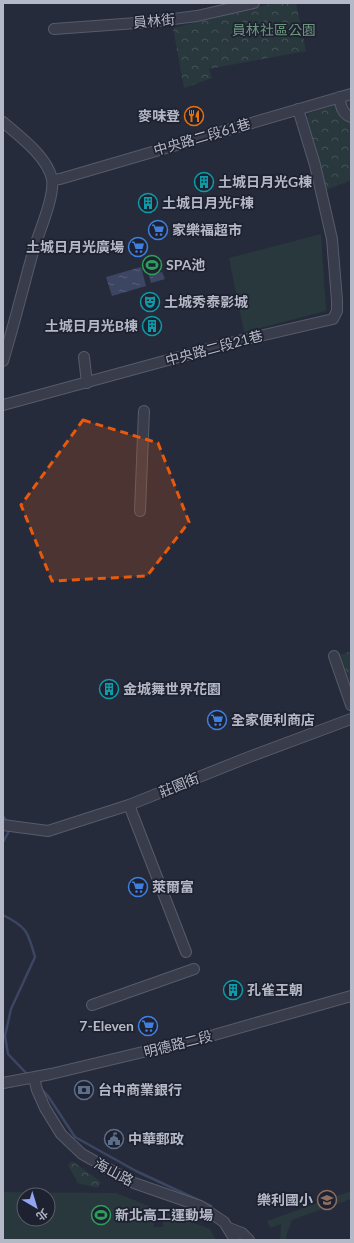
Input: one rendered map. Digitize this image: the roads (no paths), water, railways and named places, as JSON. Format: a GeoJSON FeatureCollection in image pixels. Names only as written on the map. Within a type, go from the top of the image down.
{"type":"FeatureCollection","features":[{"type":"Feature","properties":{"kind":"street","name":"員林街"},"geometry":{"type":"LineString","coordinates":[[54,29],[150,22],[196,16],[254,3]]}},
{"type":"Feature","properties":{"kind":"street","name":"中央路二段61巷"},"geometry":{"type":"LineString","coordinates":[[52,180],[351,94]]}},
{"type":"Feature","properties":{"kind":"street"},"geometry":{"type":"LineString","coordinates":[[338,97],[342,112],[351,117]]}},
{"type":"Feature","properties":{"kind":"street","name":"中央路二段21巷"},"geometry":{"type":"LineString","coordinates":[[3,405],[234,342],[333,319],[337,311],[337,300],[332,239],[315,165],[298,109]]}},
{"type":"Feature","properties":{"kind":"street"},"geometry":{"type":"LineString","coordinates":[[3,122],[40,156],[48,169],[52,180],[50,198],[33,251],[3,361]]}},
{"type":"Feature","properties":{"kind":"street"},"geometry":{"type":"LineString","coordinates":[[84,357],[87,383]]}},
{"type":"Feature","properties":{"kind":"street"},"geometry":{"type":"LineString","coordinates":[[140,510],[144,411]]}},
{"type":"Feature","properties":{"kind":"street"},"geometry":{"type":"LineString","coordinates":[[334,656],[351,705]]}},
{"type":"Feature","properties":{"kind":"street","name":"莊園街"},"geometry":{"type":"LineString","coordinates":[[3,825],[48,831],[129,805],[351,719]]}},
{"type":"Feature","properties":{"kind":"street"},"geometry":{"type":"LineString","coordinates":[[129,805],[186,952]]}},
{"type":"Feature","properties":{"kind":"street"},"geometry":{"type":"LineString","coordinates":[[92,1005],[194,969]]}},
{"type":"Feature","properties":{"kind":"street","name":"明德路二段"},"geometry":{"type":"LineString","coordinates":[[3,1083],[34,1078],[214,1035],[351,996]]}},
{"type":"Feature","properties":{"kind":"street","name":"海山路"},"geometry":{"type":"LineString","coordinates":[[34,1078],[37,1090],[45,1108],[61,1134],[82,1154],[134,1183],[200,1206],[224,1222],[229,1228],[242,1233],[249,1240]]}},
{"type":"Feature","properties":{"kind":"street"},"geometry":{"type":"LineString","coordinates":[[229,1228],[234,1240]]}},
{"type":"Feature","properties":{"kind":"water","name":"SPA池"},"geometry":{"type":"Polygon","coordinates":[[[157,257],[160,270],[148,273],[144,261],[157,257]]]}},
{"type":"Feature","properties":{"kind":"water"},"geometry":{"type":"Polygon","coordinates":[[[141,267],[146,286],[112,296],[106,277],[141,267]]]}},
{"type":"Feature","properties":{"kind":"water"},"geometry":{"type":"Polygon","coordinates":[[[162,272],[165,279],[151,283],[149,275],[162,272]]]}},
{"type":"Feature","properties":{"kind":"waterway"},"geometry":{"type":"LineString","coordinates":[[3,816],[7,822]]}},
{"type":"Feature","properties":{"kind":"waterway"},"geometry":{"type":"LineString","coordinates":[[3,842],[9,828]]}},
{"type":"Feature","properties":{"kind":"waterway"},"geometry":{"type":"LineString","coordinates":[[3,915],[22,927],[28,936],[35,957],[11,1009],[5,1036],[8,1054],[28,1075]]}},
{"type":"Feature","properties":{"kind":"waterway"},"geometry":{"type":"LineString","coordinates":[[41,1089],[48,1096],[75,1137],[136,1171],[211,1206]]}},
{"type":"Feature","properties":{"kind":"place","name":"麥味登"},"geometry":{"type":"Point","coordinates":[194,116]}},
{"type":"Feature","properties":{"kind":"place","name":"土城日月光G棟"},"geometry":{"type":"Point","coordinates":[204,182]}},
{"type":"Feature","properties":{"kind":"place","name":"土城日月光F棟"},"geometry":{"type":"Point","coordinates":[148,203]}},
{"type":"Feature","properties":{"kind":"place","name":"家樂福超市"},"geometry":{"type":"Point","coordinates":[158,230]}},
{"type":"Feature","properties":{"kind":"place","name":"土城日月光廣場"},"geometry":{"type":"Point","coordinates":[138,247]}},
{"type":"Feature","properties":{"kind":"place","name":"SPA池"},"geometry":{"type":"Point","coordinates":[152,265]}},
{"type":"Feature","properties":{"kind":"place","name":"土城秀泰影城"},"geometry":{"type":"Point","coordinates":[150,302]}},
{"type":"Feature","properties":{"kind":"place","name":"土城日月光B棟"},"geometry":{"type":"Point","coordinates":[152,326]}},
{"type":"Feature","properties":{"kind":"place","name":"金城舞世界花園"},"geometry":{"type":"Point","coordinates":[109,689]}},
{"type":"Feature","properties":{"kind":"place","name":"全家便利商店"},"geometry":{"type":"Point","coordinates":[217,720]}},
{"type":"Feature","properties":{"kind":"place","name":"萊爾富"},"geometry":{"type":"Point","coordinates":[138,887]}},
{"type":"Feature","properties":{"kind":"place","name":"孔雀王朝"},"geometry":{"type":"Point","coordinates":[233,990]}},
{"type":"Feature","properties":{"kind":"place","name":"7-Eleven"},"geometry":{"type":"Point","coordinates":[148,1026]}},
{"type":"Feature","properties":{"kind":"place","name":"台中商業銀行"},"geometry":{"type":"Point","coordinates":[84,1090]}},
{"type":"Feature","properties":{"kind":"place","name":"中華郵政"},"geometry":{"type":"Point","coordinates":[114,1139]}},
{"type":"Feature","properties":{"kind":"place","name":"樂利國小"},"geometry":{"type":"Point","coordinates":[327,1200]}},
{"type":"Feature","properties":{"kind":"place","name":"新北高工運動場"},"geometry":{"type":"Point","coordinates":[101,1215]}},
{"type":"Feature","properties":{"kind":"park label","name":"員林社區公園"},"geometry":{"type":"Point","coordinates":[274,30]}}]}
